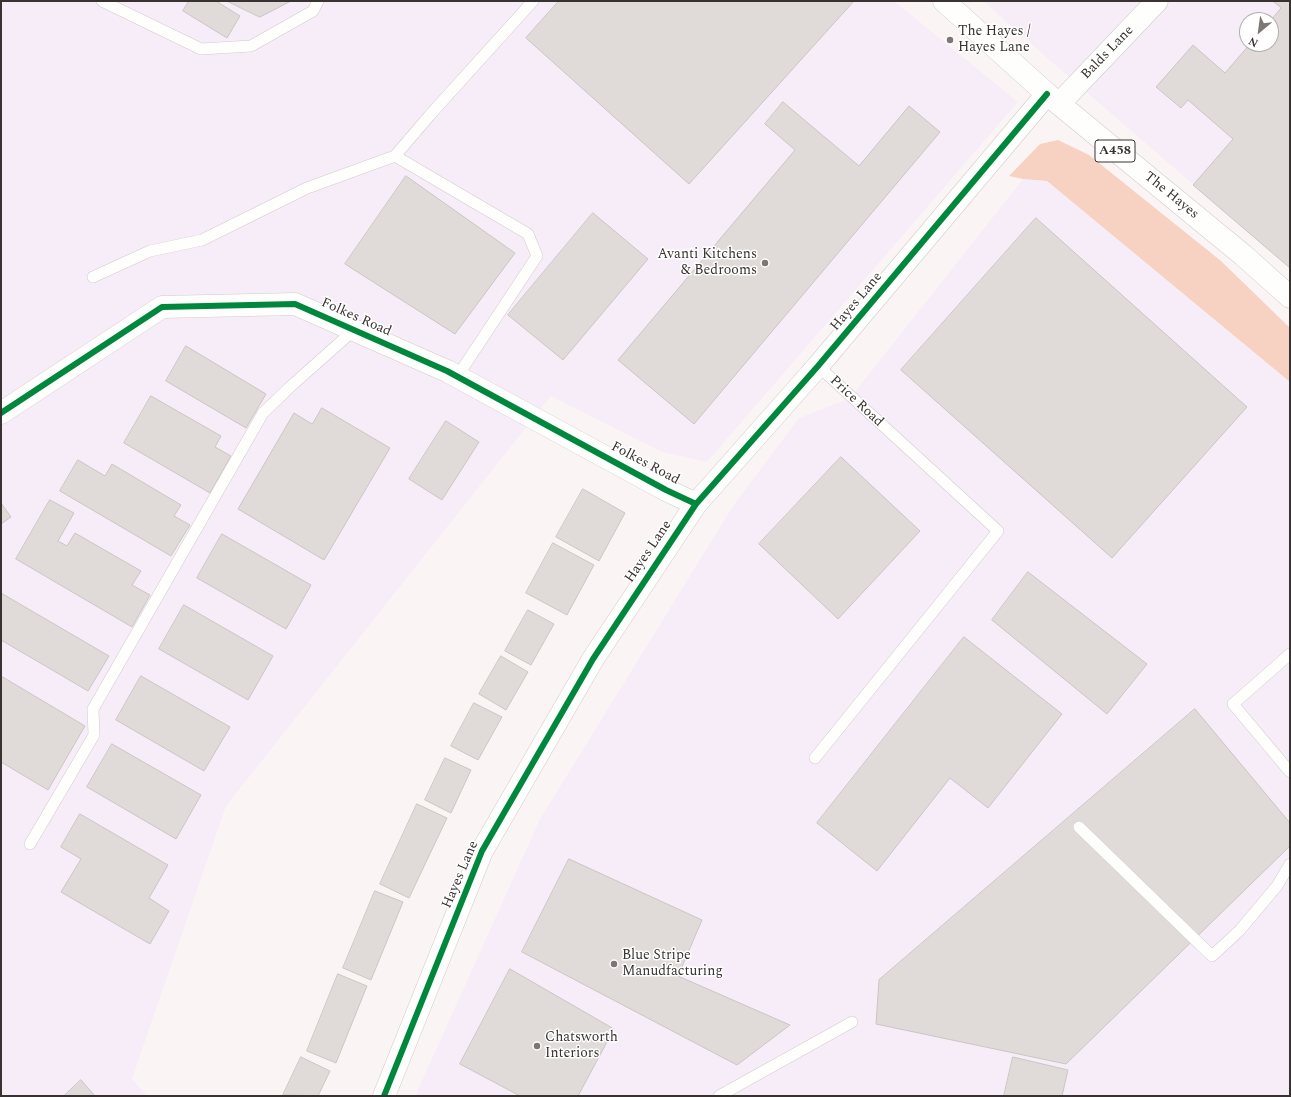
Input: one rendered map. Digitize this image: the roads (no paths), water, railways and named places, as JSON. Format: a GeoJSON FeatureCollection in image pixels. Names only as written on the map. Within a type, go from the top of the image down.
{"type":"FeatureCollection","features":[{"type":"Feature","properties":{"kind":"main road","name":"The Hayes"},"geometry":{"type":"LineString","coordinates":[[944,1],[1053,99],[1243,255],[1290,297]]}},
{"type":"Feature","properties":{"kind":"main road","name":"Balds Lane"},"geometry":{"type":"LineString","coordinates":[[1053,99],[1157,1]]}},
{"type":"Feature","properties":{"kind":"main road","name":"Hayes Lane"},"geometry":{"type":"LineString","coordinates":[[384,1096],[482,851],[593,659],[696,504],[1053,99]]}},
{"type":"Feature","properties":{"kind":"main road","name":"Folkes Road"},"geometry":{"type":"LineString","coordinates":[[1,413],[162,307],[295,304],[457,377],[659,486],[696,504]]}},
{"type":"Feature","properties":{"kind":"lane"},"geometry":{"type":"LineString","coordinates":[[102,1],[201,49],[251,46],[313,10],[318,1]]}},
{"type":"Feature","properties":{"kind":"lane"},"geometry":{"type":"LineString","coordinates":[[92,277],[150,251],[202,240],[307,188],[395,156],[429,116],[533,1]]}},
{"type":"Feature","properties":{"kind":"lane"},"geometry":{"type":"LineString","coordinates":[[395,156],[528,234],[537,256],[457,377]]}},
{"type":"Feature","properties":{"kind":"lane"},"geometry":{"type":"LineString","coordinates":[[30,844],[94,735],[93,710],[263,413],[354,330]]}},
{"type":"Feature","properties":{"kind":"lane","name":"Price Road"},"geometry":{"type":"LineString","coordinates":[[815,758],[998,531],[818,366]]}},
{"type":"Feature","properties":{"kind":"lane"},"geometry":{"type":"LineString","coordinates":[[1290,654],[1233,704],[1290,772]]}},
{"type":"Feature","properties":{"kind":"lane"},"geometry":{"type":"LineString","coordinates":[[1079,828],[1212,956],[1239,931],[1277,886],[1290,864]]}},
{"type":"Feature","properties":{"kind":"lane"},"geometry":{"type":"LineString","coordinates":[[719,1096],[852,1022]]}},
{"type":"Feature","properties":{"kind":"place","name":"The Hayes / Hayes Lane"},"geometry":{"type":"Point","coordinates":[950,40]}},
{"type":"Feature","properties":{"kind":"place","name":"Avanti Kitchens & Bedrooms"},"geometry":{"type":"Point","coordinates":[765,263]}},
{"type":"Feature","properties":{"kind":"place","name":"Blue Stripe Manudfacturing"},"geometry":{"type":"Point","coordinates":[614,964]}},
{"type":"Feature","properties":{"kind":"place","name":"Chatsworth Interiors"},"geometry":{"type":"Point","coordinates":[537,1046]}}]}
